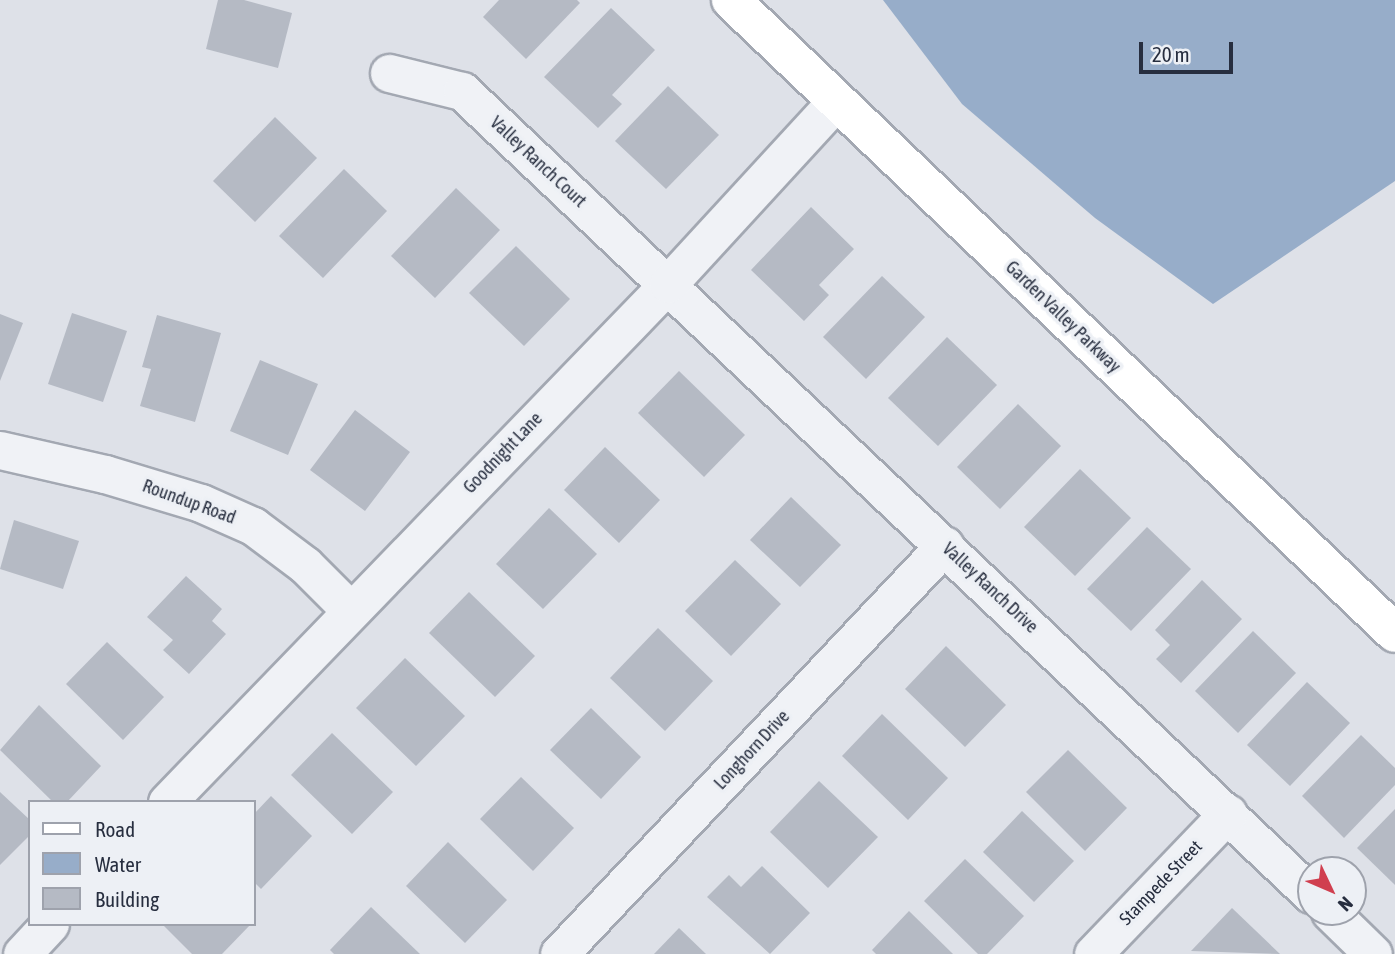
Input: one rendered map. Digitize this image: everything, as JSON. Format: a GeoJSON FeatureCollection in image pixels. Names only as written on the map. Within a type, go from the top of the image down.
{"type":"FeatureCollection","features":[{"type":"Feature","properties":{"kind":"street","name":"Garden Valley Parkway"},"geometry":{"type":"LineString","coordinates":[[731,0],[1395,633]]}},
{"type":"Feature","properties":{"kind":"street","name":"Valley Ranch Court"},"geometry":{"type":"LineString","coordinates":[[389,73],[462,91],[668,284]]}},
{"type":"Feature","properties":{"kind":"street","name":"Goodnight Lane"},"geometry":{"type":"LineString","coordinates":[[169,800],[668,284],[836,101]]}},
{"type":"Feature","properties":{"kind":"street","name":"Valley Ranch Drive"},"geometry":{"type":"LineString","coordinates":[[668,284],[1297,880]]}},
{"type":"Feature","properties":{"kind":"street","name":"Roundup Road"},"geometry":{"type":"LineString","coordinates":[[0,450],[105,474],[201,503],[253,526],[305,565],[350,610]]}},
{"type":"Feature","properties":{"kind":"street","name":"Longhorn Drive"},"geometry":{"type":"LineString","coordinates":[[559,954],[945,545]]}},
{"type":"Feature","properties":{"kind":"street","name":"Stampede Street"},"geometry":{"type":"LineString","coordinates":[[1093,954],[1228,813]]}},
{"type":"Feature","properties":{"kind":"street"},"geometry":{"type":"LineString","coordinates":[[22,954],[48,926]]}},
{"type":"Feature","properties":{"kind":"street"},"geometry":{"type":"LineString","coordinates":[[1344,926],[1373,954]]}},
{"type":"Feature","properties":{"kind":"water"},"geometry":{"type":"Polygon","coordinates":[[[883,0],[1395,0],[1395,181],[1213,304],[1095,218],[962,104],[883,0]]]}},
{"type":"Feature","properties":{"kind":"building"},"geometry":{"type":"Polygon","coordinates":[[[218,0],[244,0],[292,13],[278,68],[206,49],[218,0]]]}},
{"type":"Feature","properties":{"kind":"building"},"geometry":{"type":"Polygon","coordinates":[[[499,0],[577,0],[580,3],[526,59],[483,17],[499,0]]]}},
{"type":"Feature","properties":{"kind":"building"},"geometry":{"type":"Polygon","coordinates":[[[611,8],[655,50],[612,95],[622,104],[598,128],[544,77],[611,8]]]}},
{"type":"Feature","properties":{"kind":"building"},"geometry":{"type":"Polygon","coordinates":[[[668,86],[719,135],[666,189],[615,141],[668,86]]]}},
{"type":"Feature","properties":{"kind":"building"},"geometry":{"type":"Polygon","coordinates":[[[275,117],[317,158],[255,222],[213,181],[275,117]]]}},
{"type":"Feature","properties":{"kind":"building"},"geometry":{"type":"Polygon","coordinates":[[[344,169],[387,211],[323,278],[279,236],[344,169]]]}},
{"type":"Feature","properties":{"kind":"building"},"geometry":{"type":"Polygon","coordinates":[[[456,188],[500,230],[435,298],[391,256],[456,188]]]}},
{"type":"Feature","properties":{"kind":"building"},"geometry":{"type":"Polygon","coordinates":[[[811,207],[854,249],[819,285],[829,295],[804,321],[751,270],[811,207]]]}},
{"type":"Feature","properties":{"kind":"building"},"geometry":{"type":"Polygon","coordinates":[[[516,246],[570,299],[524,346],[469,293],[516,246]]]}},
{"type":"Feature","properties":{"kind":"building"},"geometry":{"type":"Polygon","coordinates":[[[882,276],[925,317],[866,379],[823,337],[882,276]]]}},
{"type":"Feature","properties":{"kind":"building"},"geometry":{"type":"Polygon","coordinates":[[[72,313],[127,331],[103,402],[48,384],[72,313]]]}},
{"type":"Feature","properties":{"kind":"building"},"geometry":{"type":"Polygon","coordinates":[[[0,314],[23,323],[0,381],[0,314]]]}},
{"type":"Feature","properties":{"kind":"building"},"geometry":{"type":"Polygon","coordinates":[[[157,315],[221,333],[195,422],[140,406],[151,369],[142,367],[157,315]]]}},
{"type":"Feature","properties":{"kind":"building"},"geometry":{"type":"Polygon","coordinates":[[[947,337],[997,385],[938,446],[888,398],[947,337]]]}},
{"type":"Feature","properties":{"kind":"building"},"geometry":{"type":"Polygon","coordinates":[[[260,360],[318,384],[288,455],[230,431],[260,360]]]}},
{"type":"Feature","properties":{"kind":"building"},"geometry":{"type":"Polygon","coordinates":[[[679,371],[745,435],[704,477],[638,413],[679,371]]]}},
{"type":"Feature","properties":{"kind":"building"},"geometry":{"type":"Polygon","coordinates":[[[1018,404],[1061,446],[1000,509],[957,467],[1018,404]]]}},
{"type":"Feature","properties":{"kind":"building"},"geometry":{"type":"Polygon","coordinates":[[[355,410],[410,452],[365,511],[310,470],[355,410]]]}},
{"type":"Feature","properties":{"kind":"building"},"geometry":{"type":"Polygon","coordinates":[[[605,447],[660,500],[619,543],[564,490],[605,447]]]}},
{"type":"Feature","properties":{"kind":"building"},"geometry":{"type":"Polygon","coordinates":[[[1080,469],[1131,518],[1075,576],[1024,527],[1080,469]]]}},
{"type":"Feature","properties":{"kind":"building"},"geometry":{"type":"Polygon","coordinates":[[[791,497],[841,545],[800,587],[750,540],[791,497]]]}},
{"type":"Feature","properties":{"kind":"building"},"geometry":{"type":"Polygon","coordinates":[[[549,508],[597,554],[543,609],[496,564],[549,508]]]}},
{"type":"Feature","properties":{"kind":"building"},"geometry":{"type":"Polygon","coordinates":[[[14,520],[79,541],[63,589],[0,569],[14,520]]]}},
{"type":"Feature","properties":{"kind":"building"},"geometry":{"type":"Polygon","coordinates":[[[1147,527],[1191,569],[1131,631],[1087,589],[1147,527]]]}},
{"type":"Feature","properties":{"kind":"building"},"geometry":{"type":"Polygon","coordinates":[[[735,560],[781,604],[731,656],[685,611],[735,560]]]}},
{"type":"Feature","properties":{"kind":"building"},"geometry":{"type":"Polygon","coordinates":[[[186,576],[222,609],[212,621],[226,634],[189,674],[163,650],[173,640],[147,617],[186,576]]]}},
{"type":"Feature","properties":{"kind":"building"},"geometry":{"type":"Polygon","coordinates":[[[1202,580],[1242,619],[1181,683],[1156,659],[1170,645],[1155,630],[1202,580]]]}},
{"type":"Feature","properties":{"kind":"building"},"geometry":{"type":"Polygon","coordinates":[[[469,592],[535,656],[495,697],[429,633],[469,592]]]}},
{"type":"Feature","properties":{"kind":"building"},"geometry":{"type":"Polygon","coordinates":[[[658,628],[713,681],[665,731],[610,678],[658,628]]]}},
{"type":"Feature","properties":{"kind":"building"},"geometry":{"type":"Polygon","coordinates":[[[1253,631],[1296,673],[1238,733],[1195,691],[1253,631]]]}},
{"type":"Feature","properties":{"kind":"building"},"geometry":{"type":"Polygon","coordinates":[[[107,642],[164,697],[123,740],[66,684],[107,642]]]}},
{"type":"Feature","properties":{"kind":"building"},"geometry":{"type":"Polygon","coordinates":[[[946,646],[1006,705],[965,747],[905,689],[946,646]]]}},
{"type":"Feature","properties":{"kind":"building"},"geometry":{"type":"Polygon","coordinates":[[[405,658],[465,716],[416,766],[356,708],[405,658]]]}},
{"type":"Feature","properties":{"kind":"building"},"geometry":{"type":"Polygon","coordinates":[[[1307,682],[1350,723],[1290,786],[1247,745],[1307,682]]]}},
{"type":"Feature","properties":{"kind":"building"},"geometry":{"type":"Polygon","coordinates":[[[39,705],[101,766],[69,800],[51,800],[0,750],[39,705]]]}},
{"type":"Feature","properties":{"kind":"building"},"geometry":{"type":"Polygon","coordinates":[[[591,708],[641,757],[601,799],[550,750],[591,708]]]}},
{"type":"Feature","properties":{"kind":"building"},"geometry":{"type":"Polygon","coordinates":[[[882,714],[948,778],[908,820],[842,756],[882,714]]]}},
{"type":"Feature","properties":{"kind":"building"},"geometry":{"type":"Polygon","coordinates":[[[332,733],[393,792],[352,834],[291,775],[332,733]]]}},
{"type":"Feature","properties":{"kind":"building"},"geometry":{"type":"Polygon","coordinates":[[[1361,735],[1395,768],[1395,785],[1344,838],[1302,796],[1361,735]]]}},
{"type":"Feature","properties":{"kind":"building"},"geometry":{"type":"Polygon","coordinates":[[[1068,750],[1127,808],[1085,851],[1026,792],[1068,750]]]}},
{"type":"Feature","properties":{"kind":"building"},"geometry":{"type":"Polygon","coordinates":[[[521,777],[574,828],[533,871],[480,819],[521,777]]]}},
{"type":"Feature","properties":{"kind":"building"},"geometry":{"type":"Polygon","coordinates":[[[819,781],[878,837],[828,888],[770,832],[819,781]]]}},
{"type":"Feature","properties":{"kind":"building"},"geometry":{"type":"Polygon","coordinates":[[[0,792],[28,818],[28,837],[0,865],[0,792]]]}},
{"type":"Feature","properties":{"kind":"building"},"geometry":{"type":"Polygon","coordinates":[[[271,796],[312,836],[261,889],[256,884],[256,812],[271,796]]]}},
{"type":"Feature","properties":{"kind":"building"},"geometry":{"type":"Polygon","coordinates":[[[1395,809],[1395,885],[1357,848],[1395,809]]]}},
{"type":"Feature","properties":{"kind":"building"},"geometry":{"type":"Polygon","coordinates":[[[1022,811],[1074,861],[1034,902],[983,852],[1022,811]]]}},
{"type":"Feature","properties":{"kind":"building"},"geometry":{"type":"Polygon","coordinates":[[[448,842],[507,900],[465,943],[406,886],[448,842]]]}},
{"type":"Feature","properties":{"kind":"building"},"geometry":{"type":"Polygon","coordinates":[[[965,859],[1024,916],[987,954],[978,954],[924,901],[965,859]]]}},
{"type":"Feature","properties":{"kind":"building"},"geometry":{"type":"Polygon","coordinates":[[[762,866],[810,913],[770,954],[707,897],[729,875],[741,887],[762,866]]]}},
{"type":"Feature","properties":{"kind":"building"},"geometry":{"type":"Polygon","coordinates":[[[371,907],[420,954],[334,954],[330,950],[371,907]]]}},
{"type":"Feature","properties":{"kind":"building"},"geometry":{"type":"Polygon","coordinates":[[[1232,908],[1280,954],[1191,951],[1232,908]]]}},
{"type":"Feature","properties":{"kind":"building"},"geometry":{"type":"Polygon","coordinates":[[[909,911],[953,954],[876,954],[872,950],[909,911]]]}},
{"type":"Feature","properties":{"kind":"building"},"geometry":{"type":"Polygon","coordinates":[[[164,926],[249,926],[222,954],[192,954],[164,926]]]}},
{"type":"Feature","properties":{"kind":"building"},"geometry":{"type":"Polygon","coordinates":[[[679,928],[706,954],[654,954],[679,928]]]}}]}
